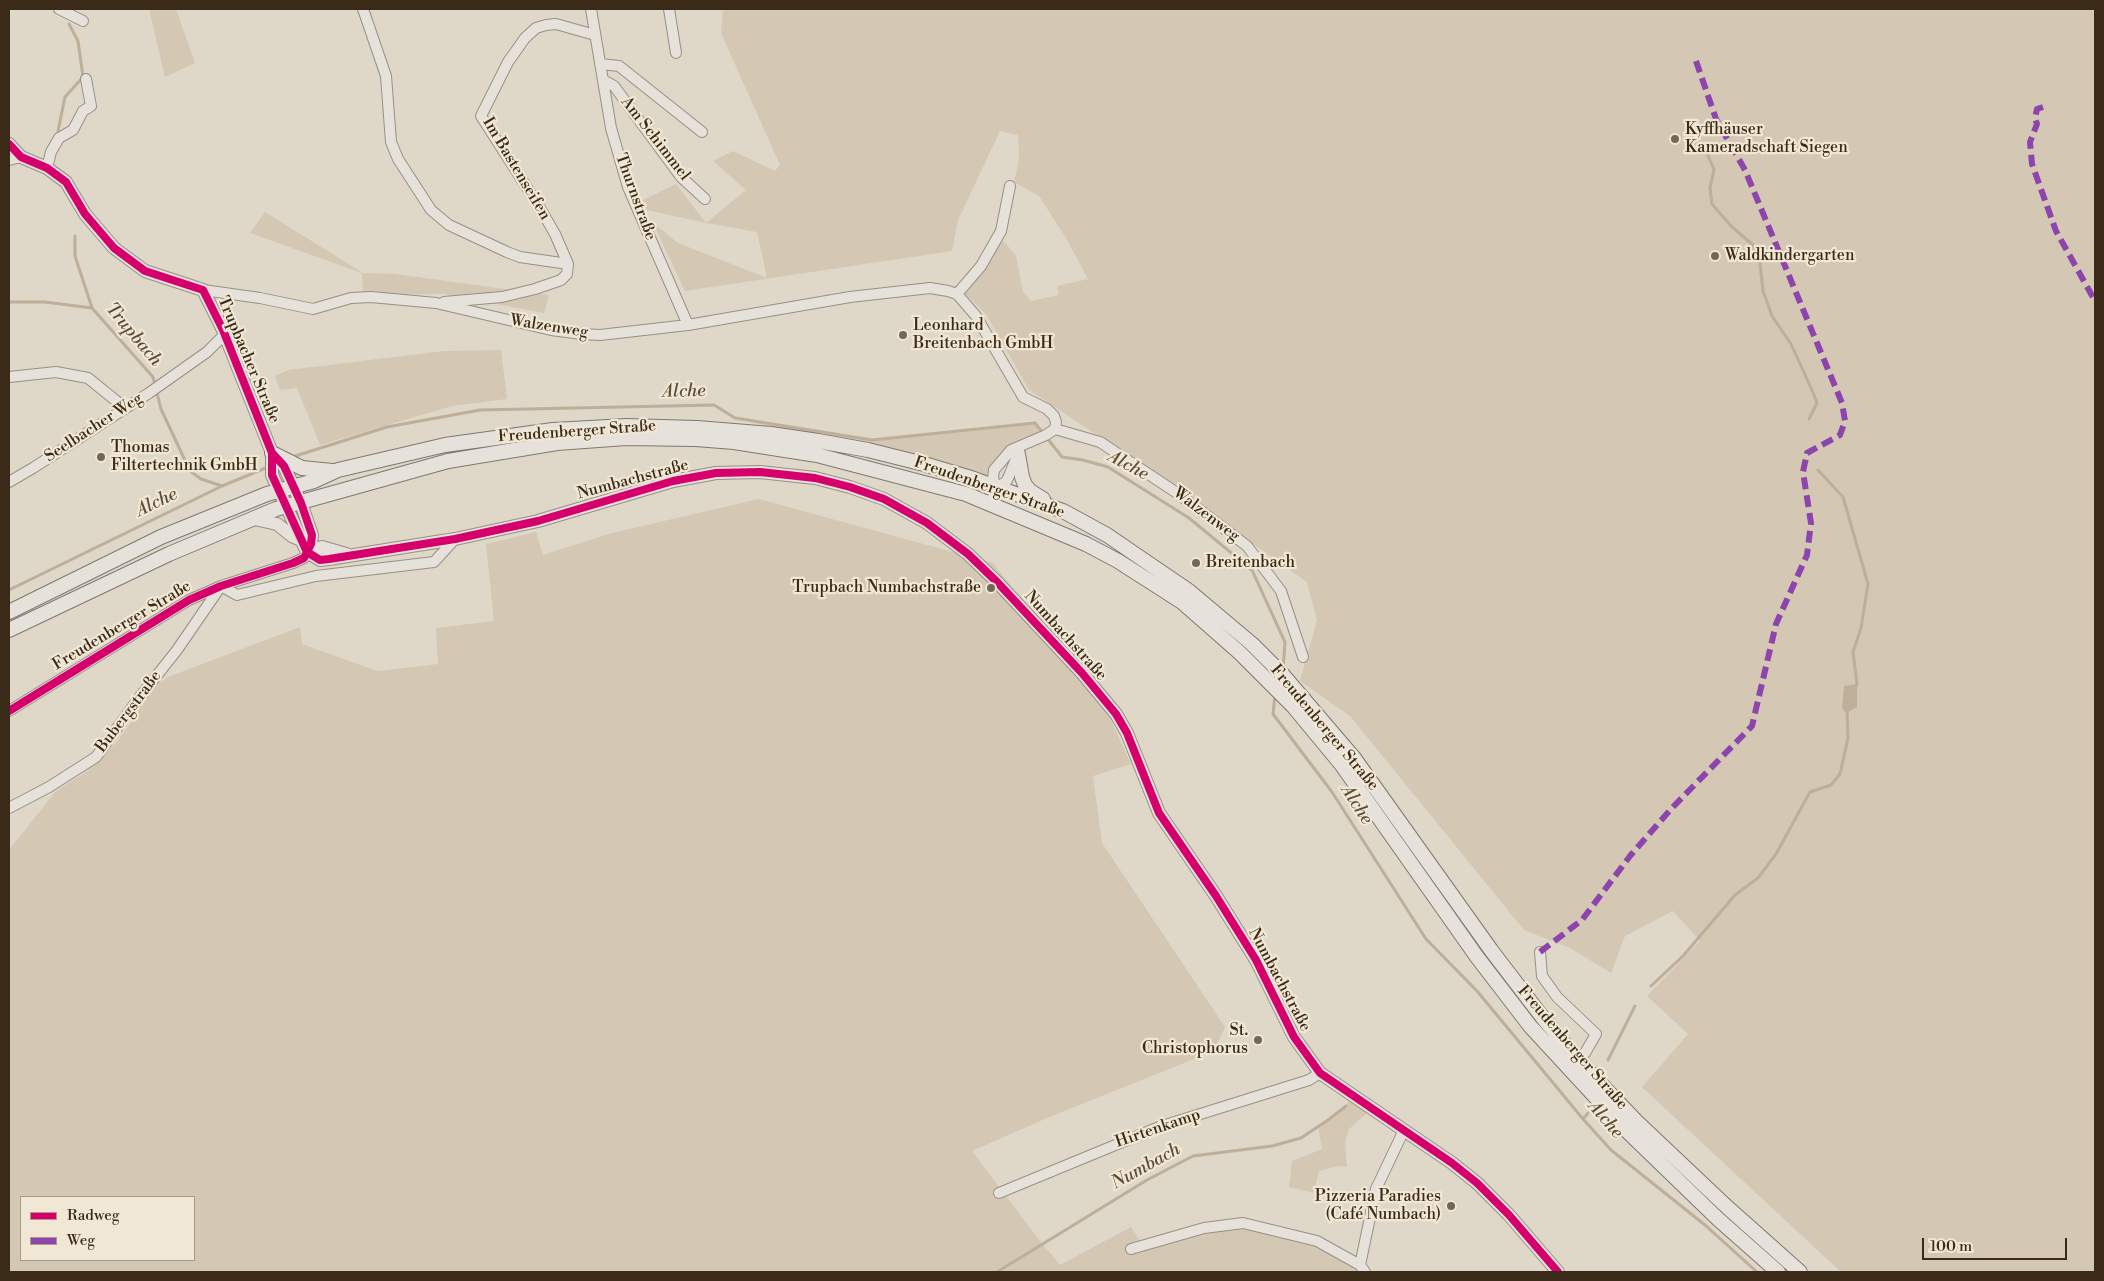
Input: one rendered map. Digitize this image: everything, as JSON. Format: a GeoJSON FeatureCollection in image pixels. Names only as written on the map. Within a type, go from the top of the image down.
{"type":"FeatureCollection","features":[{"type":"Feature","properties":{"kind":"main road","name":"Freudenberger Straße"},"geometry":{"type":"LineString","coordinates":[[9,612],[161,537],[278,490],[314,481],[338,470],[398,455],[482,439],[589,428],[661,426],[735,430],[826,443],[924,464],[1063,511],[1107,535],[1189,591],[1252,644],[1279,681],[1294,706],[1341,764],[1477,957],[1530,1026],[1626,1130],[1718,1219],[1778,1272]]}},
{"type":"Feature","properties":{"kind":"main road","name":"Freudenberger Straße"},"geometry":{"type":"LineString","coordinates":[[9,630],[169,554],[269,512],[411,471],[485,454],[591,440],[661,438],[734,442],[816,455],[966,494],[1086,544],[1118,561],[1182,602],[1240,653],[1279,681],[1354,758],[1491,950],[1542,1018],[1578,1060],[1649,1133],[1727,1207],[1800,1272]]}},
{"type":"Feature","properties":{"kind":"main road"},"geometry":{"type":"LineString","coordinates":[[1019,451],[1022,477],[1030,492],[1063,511]]}},
{"type":"Feature","properties":{"kind":"main road"},"geometry":{"type":"LineString","coordinates":[[272,453],[287,465],[314,470],[338,470]]}},
{"type":"Feature","properties":{"kind":"street"},"geometry":{"type":"LineString","coordinates":[[59,9],[83,21]]}},
{"type":"Feature","properties":{"kind":"street"},"geometry":{"type":"LineString","coordinates":[[363,9],[386,76],[391,142],[398,159],[430,210],[449,226],[507,252],[525,258],[568,264],[567,274],[561,280],[535,289],[502,297],[436,303]]}},
{"type":"Feature","properties":{"kind":"street","name":"Thurnstraße"},"geometry":{"type":"LineString","coordinates":[[592,9],[611,128],[628,187],[688,325]]}},
{"type":"Feature","properties":{"kind":"street"},"geometry":{"type":"LineString","coordinates":[[669,9],[676,53]]}},
{"type":"Feature","properties":{"kind":"street","name":"Im Bastenseifen"},"geometry":{"type":"LineString","coordinates":[[568,264],[558,240],[540,208],[480,116],[508,62],[524,38],[536,28],[556,24],[595,35]]}},
{"type":"Feature","properties":{"kind":"street"},"geometry":{"type":"LineString","coordinates":[[600,64],[620,66],[702,132]]}},
{"type":"Feature","properties":{"kind":"street"},"geometry":{"type":"LineString","coordinates":[[47,168],[51,152],[59,138],[73,130],[83,111],[92,106],[86,79]]}},
{"type":"Feature","properties":{"kind":"street","name":"Am Schimmel"},"geometry":{"type":"LineString","coordinates":[[603,80],[614,86],[681,177],[705,199]]}},
{"type":"Feature","properties":{"kind":"street","name":"Trupbacher Straße"},"geometry":{"type":"LineString","coordinates":[[9,144],[15,159],[47,168],[66,182],[85,214],[114,248],[145,271],[203,290],[225,334],[272,453],[272,474],[278,490]]}},
{"type":"Feature","properties":{"kind":"street"},"geometry":{"type":"LineString","coordinates":[[996,488],[1006,482],[1019,451],[1055,429],[1056,422],[1054,416],[1047,409],[1023,397],[976,316],[957,294],[981,266],[1001,231],[1010,186]]}},
{"type":"Feature","properties":{"kind":"street","name":"Walzenweg"},"geometry":{"type":"LineString","coordinates":[[203,290],[260,298],[313,309],[351,298],[436,303],[542,328],[582,334],[600,334],[688,325],[893,291],[930,288],[957,294]]}},
{"type":"Feature","properties":{"kind":"street","name":"Seelbacher Weg"},"geometry":{"type":"LineString","coordinates":[[9,482],[34,468],[149,393],[207,352],[225,334]]}},
{"type":"Feature","properties":{"kind":"street"},"geometry":{"type":"LineString","coordinates":[[9,377],[56,372],[88,378],[125,408]]}},
{"type":"Feature","properties":{"kind":"street","name":"Walzenweg"},"geometry":{"type":"LineString","coordinates":[[1055,429],[1100,442],[1184,497],[1247,546],[1281,591],[1303,657]]}},
{"type":"Feature","properties":{"kind":"street"},"geometry":{"type":"LineString","coordinates":[[991,504],[996,488],[993,478],[994,470],[1011,450],[1019,451]]}},
{"type":"Feature","properties":{"kind":"street"},"geometry":{"type":"LineString","coordinates":[[287,465],[293,486],[294,505],[301,540],[307,552]]}},
{"type":"Feature","properties":{"kind":"street","name":"Numbachstraße"},"geometry":{"type":"LineString","coordinates":[[307,552],[320,560],[455,538],[538,521],[673,481],[716,473],[760,472],[815,478],[850,487],[884,499],[927,523],[968,554],[998,582],[1082,673],[1116,714],[1127,733],[1159,814],[1216,896],[1256,960],[1294,1037],[1320,1073],[1477,1182],[1509,1215],[1558,1272]]}},
{"type":"Feature","properties":{"kind":"street"},"geometry":{"type":"LineString","coordinates":[[278,490],[294,505],[312,535],[311,544],[307,552]]}},
{"type":"Feature","properties":{"kind":"street"},"geometry":{"type":"LineString","coordinates":[[254,519],[277,524],[292,536],[301,540]]}},
{"type":"Feature","properties":{"kind":"street"},"geometry":{"type":"LineString","coordinates":[[221,586],[237,595],[316,576],[434,562],[455,538]]}},
{"type":"Feature","properties":{"kind":"street","name":"Freudenberger Straße"},"geometry":{"type":"LineString","coordinates":[[9,711],[189,600],[221,586],[293,563],[304,558],[307,552]]}},
{"type":"Feature","properties":{"kind":"street","name":"Bubergstraße"},"geometry":{"type":"LineString","coordinates":[[9,808],[49,787],[96,757],[177,650],[221,586]]}},
{"type":"Feature","properties":{"kind":"street"},"geometry":{"type":"LineString","coordinates":[[1540,952],[1542,976],[1557,997],[1596,1034],[1585,1053],[1578,1060]]}},
{"type":"Feature","properties":{"kind":"street","name":"Hirtenkamp"},"geometry":{"type":"LineString","coordinates":[[999,1193],[1159,1127],[1310,1080],[1320,1073]]}},
{"type":"Feature","properties":{"kind":"street"},"geometry":{"type":"LineString","coordinates":[[1131,1249],[1204,1228],[1243,1223],[1317,1240],[1363,1269],[1376,1189],[1404,1130]]}},
{"type":"Feature","properties":{"kind":"shaded area"},"geometry":{"type":"Polygon","coordinates":[[[149,9],[176,9],[195,63],[165,77],[149,9]]]}},
{"type":"Feature","properties":{"kind":"shaded area"},"geometry":{"type":"Polygon","coordinates":[[[723,9],[2095,9],[2095,1272],[1841,1272],[1642,1087],[1688,1034],[1647,996],[1700,941],[1673,911],[1625,936],[1611,973],[1570,948],[1524,930],[1350,716],[1300,681],[1317,620],[1307,582],[1103,439],[1029,390],[986,314],[965,294],[1002,239],[1016,256],[1023,292],[1031,301],[1059,295],[1057,286],[1088,279],[1066,238],[1039,196],[1014,182],[1019,159],[1018,135],[1000,131],[958,220],[952,251],[685,291],[653,223],[678,243],[767,278],[757,232],[706,223],[746,190],[713,161],[733,151],[775,171],[780,165],[721,33],[723,9]]]}},
{"type":"Feature","properties":{"kind":"shaded area"},"geometry":{"type":"Polygon","coordinates":[[[676,184],[706,223],[647,210],[643,200],[676,184]]]}},
{"type":"Feature","properties":{"kind":"shaded area"},"geometry":{"type":"Polygon","coordinates":[[[265,212],[363,273],[395,274],[549,295],[544,313],[444,294],[363,295],[362,273],[250,233],[265,212]]]}},
{"type":"Feature","properties":{"kind":"shaded area"},"geometry":{"type":"Polygon","coordinates":[[[501,350],[507,399],[452,406],[320,445],[297,388],[280,390],[275,376],[288,370],[444,351],[501,350]]]}},
{"type":"Feature","properties":{"kind":"shaded area"},"geometry":{"type":"Polygon","coordinates":[[[735,418],[872,440],[1035,423],[1046,435],[1029,441],[994,470],[996,487],[924,464],[735,418]]]}},
{"type":"Feature","properties":{"kind":"shaded area"},"geometry":{"type":"Polygon","coordinates":[[[759,499],[993,563],[1104,705],[1131,764],[1093,776],[1102,843],[1225,1027],[1214,1051],[1047,1118],[972,1151],[1060,1265],[1131,1227],[1140,1241],[1243,1223],[1317,1241],[1365,1272],[9,1272],[9,850],[56,791],[86,772],[116,743],[137,714],[139,698],[168,677],[300,627],[302,644],[377,671],[438,664],[436,628],[494,621],[486,544],[536,532],[543,555],[612,533],[759,499]]]}},
{"type":"Feature","properties":{"kind":"shaded area"},"geometry":{"type":"Polygon","coordinates":[[[1857,684],[1857,707],[1846,713],[1842,708],[1844,686],[1857,684]]]}},
{"type":"Feature","properties":{"kind":"shaded area"},"geometry":{"type":"Polygon","coordinates":[[[1353,1096],[1372,1109],[1349,1129],[1345,1142],[1347,1167],[1338,1166],[1319,1171],[1314,1193],[1289,1187],[1292,1161],[1322,1149],[1318,1126],[1345,1106],[1353,1096]]]}},
{"type":"Feature","properties":{"kind":"waterway","name":"Trupbach"},"geometry":{"type":"LineString","coordinates":[[58,131],[65,97],[83,77],[78,41],[69,24]]}},
{"type":"Feature","properties":{"kind":"waterway"},"geometry":{"type":"LineString","coordinates":[[1707,153],[1714,170],[1710,188],[1712,204],[1731,226],[1753,245],[1760,264],[1763,291],[1772,316],[1791,344],[1817,403],[1809,419]]}},
{"type":"Feature","properties":{"kind":"waterway","name":"Trupbach"},"geometry":{"type":"LineString","coordinates":[[75,236],[75,256],[92,308],[153,377],[161,409],[190,471],[201,479],[222,486]]}},
{"type":"Feature","properties":{"kind":"waterway"},"geometry":{"type":"LineString","coordinates":[[9,302],[45,302],[92,308]]}},
{"type":"Feature","properties":{"kind":"waterway","name":"Alche"},"geometry":{"type":"LineString","coordinates":[[289,458],[387,427],[480,410],[714,405],[735,418],[872,440],[1035,423],[1043,433]]}},
{"type":"Feature","properties":{"kind":"waterway","name":"Alche"},"geometry":{"type":"LineString","coordinates":[[1047,438],[1062,457],[1083,460],[1108,467],[1189,518],[1252,570],[1285,642],[1283,670]]}},
{"type":"Feature","properties":{"kind":"waterway","name":"Alche"},"geometry":{"type":"LineString","coordinates":[[9,590],[222,486],[268,467]]}},
{"type":"Feature","properties":{"kind":"waterway"},"geometry":{"type":"LineString","coordinates":[[1818,470],[1843,497],[1868,584],[1861,628],[1853,652],[1857,684],[1855,688]]}},
{"type":"Feature","properties":{"kind":"waterway","name":"Alche"},"geometry":{"type":"LineString","coordinates":[[1275,695],[1273,714],[1332,792],[1426,939],[1477,991],[1611,1150],[1705,1225],[1757,1272]]}},
{"type":"Feature","properties":{"kind":"waterway"},"geometry":{"type":"LineString","coordinates":[[1651,986],[1683,956],[1735,895],[1758,878],[1776,854],[1810,792],[1831,785],[1840,774],[1848,738],[1847,710]]}},
{"type":"Feature","properties":{"kind":"waterway"},"geometry":{"type":"LineString","coordinates":[[1608,1060],[1635,1006]]}},
{"type":"Feature","properties":{"kind":"waterway","name":"Numbach"},"geometry":{"type":"LineString","coordinates":[[997,1272],[1147,1180],[1193,1156],[1272,1146],[1301,1138],[1346,1106]]}},
{"type":"Feature","properties":{"kind":"waterway","name":"Alche"},"geometry":{"type":"LineString","coordinates":[[1583,1119],[1588,1113]]}},
{"type":"Feature","properties":{"kind":"marked path"},"geometry":{"type":"LineString","coordinates":[[1540,952],[1582,920],[1630,856],[1671,809],[1752,726],[1776,624],[1807,555],[1811,523],[1803,472],[1807,453],[1840,435],[1845,421],[1842,403],[1745,170],[1716,119],[1696,61]]}},
{"type":"Feature","properties":{"kind":"marked path"},"geometry":{"type":"LineString","coordinates":[[2043,107],[2037,109],[2035,118],[2037,124],[2030,142],[2032,164],[2056,231],[2095,301]]}},
{"type":"Feature","properties":{"kind":"cycle path"},"geometry":{"type":"LineString","coordinates":[[9,144],[21,157],[47,168],[66,182],[85,214],[114,248],[145,271],[203,290],[223,330],[272,453],[284,466],[301,503],[312,535],[311,544],[304,558],[221,586],[189,600],[9,711]]}},
{"type":"Feature","properties":{"kind":"cycle path"},"geometry":{"type":"LineString","coordinates":[[272,453],[272,475],[307,552]]}},
{"type":"Feature","properties":{"kind":"cycle path"},"geometry":{"type":"LineString","coordinates":[[307,552],[320,560],[455,539],[538,521],[673,481],[716,473],[760,472],[815,478],[850,487],[884,499],[927,523],[968,554],[998,583],[1082,673],[1116,714],[1127,733],[1159,813],[1216,896],[1256,960],[1294,1037],[1320,1073],[1452,1163],[1477,1183],[1509,1215],[1558,1272]]}},
{"type":"Feature","properties":{"kind":"place","name":"Kyffhäuser Kameradschaft Siegen"},"geometry":{"type":"Point","coordinates":[1675,139]}},
{"type":"Feature","properties":{"kind":"place","name":"Waldkindergarten"},"geometry":{"type":"Point","coordinates":[1715,256]}},
{"type":"Feature","properties":{"kind":"place","name":"Leonhard Breitenbach GmbH"},"geometry":{"type":"Point","coordinates":[903,335]}},
{"type":"Feature","properties":{"kind":"place","name":"Thomas Filtertechnik GmbH"},"geometry":{"type":"Point","coordinates":[101,457]}},
{"type":"Feature","properties":{"kind":"place","name":"Breitenbach"},"geometry":{"type":"Point","coordinates":[1196,563]}},
{"type":"Feature","properties":{"kind":"place","name":"Trupbach Numbachstraße"},"geometry":{"type":"Point","coordinates":[991,588]}},
{"type":"Feature","properties":{"kind":"place","name":"St. Christophorus"},"geometry":{"type":"Point","coordinates":[1258,1040]}},
{"type":"Feature","properties":{"kind":"place","name":"Pizzeria Paradies (Café Numbach)"},"geometry":{"type":"Point","coordinates":[1451,1206]}}]}
